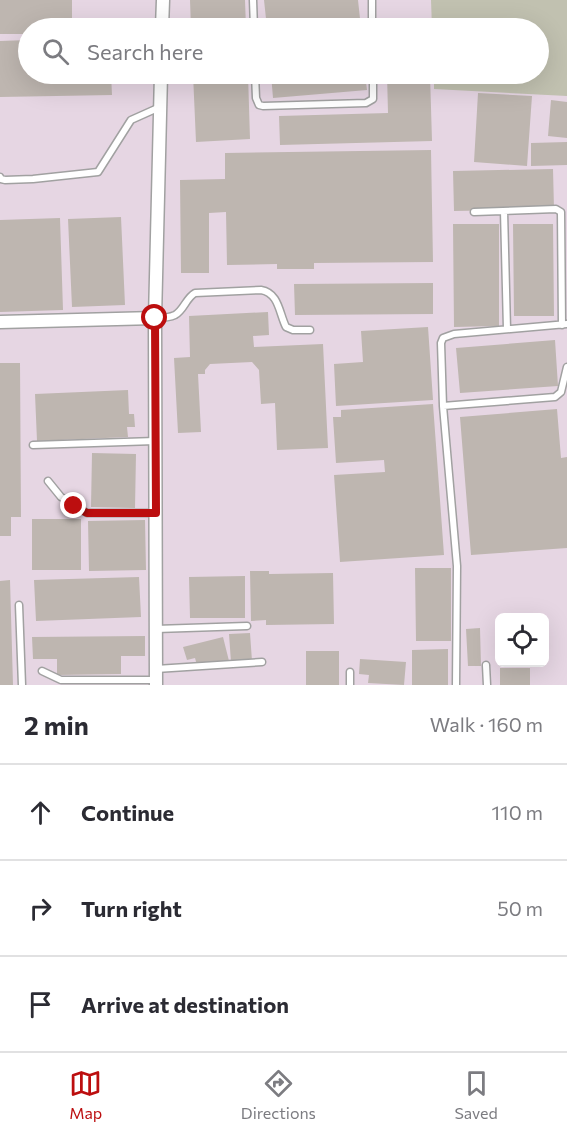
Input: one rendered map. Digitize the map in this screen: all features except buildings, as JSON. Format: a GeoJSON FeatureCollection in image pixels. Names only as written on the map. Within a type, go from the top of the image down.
{"type":"FeatureCollection","features":[{"type":"Feature","properties":{"kind":"street"},"geometry":{"type":"LineString","coordinates":[[162,18],[163,0]]}},
{"type":"Feature","properties":{"kind":"street"},"geometry":{"type":"LineString","coordinates":[[156,678],[155,318],[161,84]]}},
{"type":"Feature","properties":{"kind":"street"},"geometry":{"type":"LineString","coordinates":[[0,322],[155,318]]}},
{"type":"Feature","properties":{"kind":"lane"},"geometry":{"type":"LineString","coordinates":[[253,0],[254,18]]}},
{"type":"Feature","properties":{"kind":"lane"},"geometry":{"type":"LineString","coordinates":[[372,0],[372,18]]}},
{"type":"Feature","properties":{"kind":"lane"},"geometry":{"type":"LineString","coordinates":[[255,84],[256,98],[263,106],[370,102],[374,95],[373,84]]}},
{"type":"Feature","properties":{"kind":"lane"},"geometry":{"type":"LineString","coordinates":[[0,177],[5,180],[33,179],[98,172],[131,120],[160,107]]}},
{"type":"Feature","properties":{"kind":"lane"},"geometry":{"type":"LineString","coordinates":[[456,685],[457,566],[443,406],[440,349],[443,338],[454,334],[565,324],[561,212],[556,208],[474,212]]}},
{"type":"Feature","properties":{"kind":"lane"},"geometry":{"type":"LineString","coordinates":[[504,211],[507,329]]}},
{"type":"Feature","properties":{"kind":"lane"},"geometry":{"type":"LineString","coordinates":[[155,318],[175,315],[195,293],[261,290],[273,294],[286,327],[293,330],[310,330]]}},
{"type":"Feature","properties":{"kind":"lane"},"geometry":{"type":"LineString","coordinates":[[443,406],[555,398],[561,392],[567,367]]}},
{"type":"Feature","properties":{"kind":"lane"},"geometry":{"type":"LineString","coordinates":[[33,445],[156,441]]}},
{"type":"Feature","properties":{"kind":"lane"},"geometry":{"type":"LineString","coordinates":[[48,481],[61,497],[87,513],[156,513]]}},
{"type":"Feature","properties":{"kind":"lane"},"geometry":{"type":"LineString","coordinates":[[19,605],[21,685]]}},
{"type":"Feature","properties":{"kind":"lane"},"geometry":{"type":"LineString","coordinates":[[156,629],[246,626]]}},
{"type":"Feature","properties":{"kind":"lane"},"geometry":{"type":"LineString","coordinates":[[42,671],[61,680],[156,678],[261,662]]}},
{"type":"Feature","properties":{"kind":"lane"},"geometry":{"type":"LineString","coordinates":[[486,665],[487,685]]}},
{"type":"Feature","properties":{"kind":"lane"},"geometry":{"type":"LineString","coordinates":[[350,672],[350,685]]}},
{"type":"Feature","properties":{"kind":"shaded area"},"geometry":{"type":"Polygon","coordinates":[[[0,0],[567,0],[567,685],[0,685],[0,0]]]}},
{"type":"Feature","properties":{"kind":"shaded area"},"geometry":{"type":"Polygon","coordinates":[[[431,0],[567,0],[567,96],[434,89],[434,84],[549,84],[549,18],[432,18],[431,0]]]}},
{"type":"Feature","properties":{"kind":"route"},"geometry":{"type":"LineString","coordinates":[[74,506],[87,513],[156,513],[155,318]]}}]}
